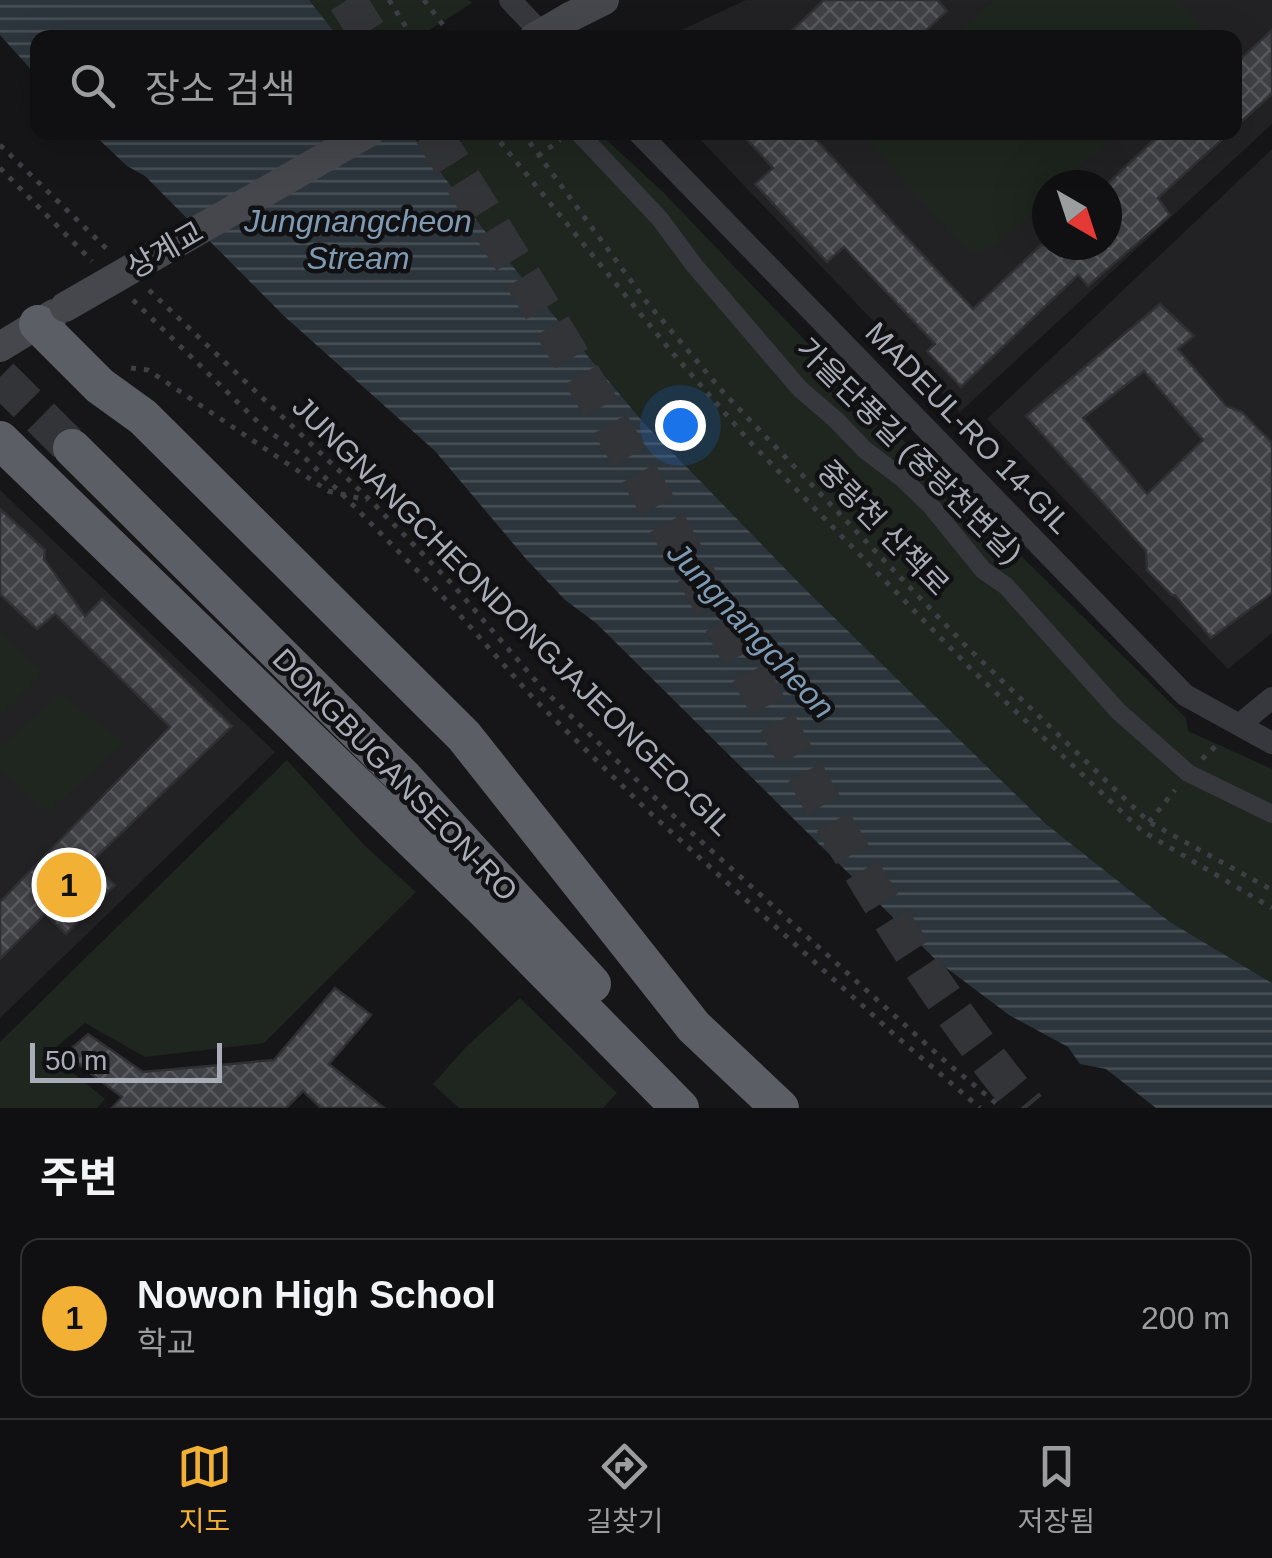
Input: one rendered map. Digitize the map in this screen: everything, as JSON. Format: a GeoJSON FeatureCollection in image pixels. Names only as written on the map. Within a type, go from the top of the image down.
{"type":"FeatureCollection","features":[{"type":"Feature","properties":{"kind":"highway"},"geometry":{"type":"LineString","coordinates":[[52,315],[100,386],[143,417],[464,736],[694,1026],[780,1108]]}},
{"type":"Feature","properties":{"kind":"highway"},"geometry":{"type":"LineString","coordinates":[[0,440],[480,906],[680,1108]]}},
{"type":"Feature","properties":{"kind":"highway","name":"DONGBUGANSEON-RO"},"geometry":{"type":"LineString","coordinates":[[72,448],[404,778],[711,1108]]}},
{"type":"Feature","properties":{"kind":"main road"},"geometry":{"type":"LineString","coordinates":[[547,30],[604,0]]}},
{"type":"Feature","properties":{"kind":"main road","name":"상계교"},"geometry":{"type":"LineString","coordinates":[[0,348],[355,140]]}},
{"type":"Feature","properties":{"kind":"street"},"geometry":{"type":"LineString","coordinates":[[510,0],[538,30]]}},
{"type":"Feature","properties":{"kind":"street","name":"가을단풍길 (중랑천변길)"},"geometry":{"type":"LineString","coordinates":[[586,140],[660,219],[694,266],[800,389],[931,506],[982,570],[1006,586],[1118,711],[1185,777],[1272,814]]}},
{"type":"Feature","properties":{"kind":"street","name":"MADEUL-RO 14-GIL"},"geometry":{"type":"LineString","coordinates":[[646,140],[1185,695],[1272,743]]}},
{"type":"Feature","properties":{"kind":"street"},"geometry":{"type":"LineString","coordinates":[[1240,725],[1272,698]]}},
{"type":"Feature","properties":{"kind":"path"},"geometry":{"type":"LineString","coordinates":[[389,0],[408,30]]}},
{"type":"Feature","properties":{"kind":"path"},"geometry":{"type":"LineString","coordinates":[[424,0],[447,30]]}},
{"type":"Feature","properties":{"kind":"path"},"geometry":{"type":"LineString","coordinates":[[499,140],[752,444],[972,670],[1142,832],[1272,908]]}},
{"type":"Feature","properties":{"kind":"path","name":"중랑천 산책로"},"geometry":{"type":"LineString","coordinates":[[527,140],[668,328],[756,428],[952,632],[1149,822],[1272,890]]}},
{"type":"Feature","properties":{"kind":"path"},"geometry":{"type":"LineString","coordinates":[[538,156],[559,140]]}},
{"type":"Feature","properties":{"kind":"path"},"geometry":{"type":"LineString","coordinates":[[0,145],[114,255]]}},
{"type":"Feature","properties":{"kind":"path"},"geometry":{"type":"LineString","coordinates":[[0,168],[96,264]]}},
{"type":"Feature","properties":{"kind":"path","name":"JUNGNANGCHEONDONGJAJEONGEO-GIL"},"geometry":{"type":"LineString","coordinates":[[142,282],[370,500],[454,585],[542,688],[682,824],[1002,1108]]}},
{"type":"Feature","properties":{"kind":"path"},"geometry":{"type":"LineString","coordinates":[[131,298],[262,426],[304,457],[342,494],[451,605],[534,699],[646,809],[868,1012],[980,1108]]}},
{"type":"Feature","properties":{"kind":"path"},"geometry":{"type":"LineString","coordinates":[[119,366],[148,370],[328,491],[370,500]]}},
{"type":"Feature","properties":{"kind":"path"},"geometry":{"type":"LineString","coordinates":[[1149,822],[1185,777],[1240,725]]}},
{"type":"Feature","properties":{"kind":"shaded area"},"geometry":{"type":"Polygon","coordinates":[[[309,0],[472,3],[429,30],[332,30],[309,0]]]}},
{"type":"Feature","properties":{"kind":"shaded area"},"geometry":{"type":"Polygon","coordinates":[[[746,0],[1272,0],[1272,124],[960,412],[701,140],[1242,140],[1242,30],[681,30],[746,0]]]}},
{"type":"Feature","properties":{"kind":"shaded area"},"geometry":{"type":"Polygon","coordinates":[[[994,0],[1178,0],[1205,30],[961,30],[994,0]]]}},
{"type":"Feature","properties":{"kind":"shaded area"},"geometry":{"type":"Polygon","coordinates":[[[462,140],[607,140],[663,192],[859,397],[1186,718],[1188,731],[1272,769],[1272,983],[1170,922],[1046,824],[807,591],[643,422],[500,251],[431,159],[462,140]]]}},
{"type":"Feature","properties":{"kind":"shaded area"},"geometry":{"type":"Polygon","coordinates":[[[868,140],[1109,140],[1076,170],[1032,170],[1032,212],[990,247],[967,251],[868,140]]]}},
{"type":"Feature","properties":{"kind":"shaded area"},"geometry":{"type":"Polygon","coordinates":[[[1272,149],[1272,633],[1228,669],[987,419],[1272,149]]]}},
{"type":"Feature","properties":{"kind":"shaded area"},"geometry":{"type":"Polygon","coordinates":[[[0,490],[275,752],[0,1018],[0,490]]]}},
{"type":"Feature","properties":{"kind":"shaded area"},"geometry":{"type":"Polygon","coordinates":[[[0,631],[43,673],[0,717],[0,631]]]}},
{"type":"Feature","properties":{"kind":"shaded area"},"geometry":{"type":"Polygon","coordinates":[[[60,694],[124,742],[48,813],[0,768],[0,747],[60,694]]]}},
{"type":"Feature","properties":{"kind":"shaded area"},"geometry":{"type":"Polygon","coordinates":[[[287,760],[364,845],[416,892],[264,1043],[145,1057],[85,1023],[49,1053],[105,1099],[97,1108],[0,1108],[0,1042],[287,760]]]}},
{"type":"Feature","properties":{"kind":"shaded area"},"geometry":{"type":"Polygon","coordinates":[[[520,998],[617,1093],[603,1108],[459,1108],[433,1084],[467,1046],[520,998]]]}},
{"type":"Feature","properties":{"kind":"water"},"geometry":{"type":"Polygon","coordinates":[[[0,0],[309,0],[333,30],[30,30],[30,68],[0,35],[0,0]]]}},
{"type":"Feature","properties":{"kind":"water","name":"Jungnangcheon Stream"},"geometry":{"type":"Polygon","coordinates":[[[99,140],[416,140],[500,251],[643,422],[807,591],[1046,824],[1170,922],[1272,983],[1272,1108],[1156,1108],[1106,1069],[1080,1064],[1068,1047],[1009,1015],[936,960],[596,623],[565,600],[435,451],[284,316],[145,176],[127,166],[99,140]]]}},
{"type":"Feature","properties":{"kind":"building"},"geometry":{"type":"Polygon","coordinates":[[[824,0],[937,0],[947,11],[927,30],[792,30],[824,0]]]}},
{"type":"Feature","properties":{"kind":"building"},"geometry":{"type":"Polygon","coordinates":[[[1272,30],[1272,94],[1242,121],[1242,58],[1272,30]]]}},
{"type":"Feature","properties":{"kind":"building"},"geometry":{"type":"Polygon","coordinates":[[[747,140],[816,140],[973,309],[1032,253],[1032,260],[1118,260],[1088,286],[1078,275],[961,387],[927,351],[935,344],[844,247],[827,262],[755,184],[773,168],[747,140]]]}},
{"type":"Feature","properties":{"kind":"building"},"geometry":{"type":"Polygon","coordinates":[[[1154,140],[1221,140],[1158,198],[1170,215],[1122,257],[1122,170],[1154,140]]]}},
{"type":"Feature","properties":{"kind":"building"},"geometry":{"type":"Polygon","coordinates":[[[1160,304],[1194,336],[1178,349],[1226,406],[1242,412],[1272,443],[1272,593],[1211,638],[1175,595],[1147,570],[1146,551],[1026,416],[1160,304]],[[1144,371],[1083,418],[1147,494],[1203,440],[1144,371]]]}},
{"type":"Feature","properties":{"kind":"building"},"geometry":{"type":"Polygon","coordinates":[[[0,509],[45,550],[44,559],[85,616],[102,599],[232,726],[91,862],[115,885],[66,934],[45,914],[0,959],[0,902],[170,727],[55,614],[37,629],[0,594],[0,509]]]}},
{"type":"Feature","properties":{"kind":"building"},"geometry":{"type":"Polygon","coordinates":[[[335,988],[371,1015],[329,1064],[384,1108],[321,1108],[303,1091],[286,1108],[112,1108],[122,1097],[65,1054],[88,1034],[143,1072],[274,1060],[335,988]]]}},
{"type":"Feature","properties":{"kind":"tunnel"},"geometry":{"type":"LineString","coordinates":[[347,0],[366,30]]}},
{"type":"Feature","properties":{"kind":"tunnel"},"geometry":{"type":"LineString","coordinates":[[437,140],[600,407],[890,917],[978,1046],[1027,1108]]}},
{"type":"Feature","properties":{"kind":"tunnel"},"geometry":{"type":"LineString","coordinates":[[0,377],[72,448]]}},
{"type":"Feature","properties":{"kind":"place","name":"Nowon High School"},"geometry":{"type":"Point","coordinates":[69,885]}},
{"type":"Feature","properties":{"kind":"water label","name":"Jungnangcheon"},"geometry":{"type":"Point","coordinates":[751,630]}}]}
